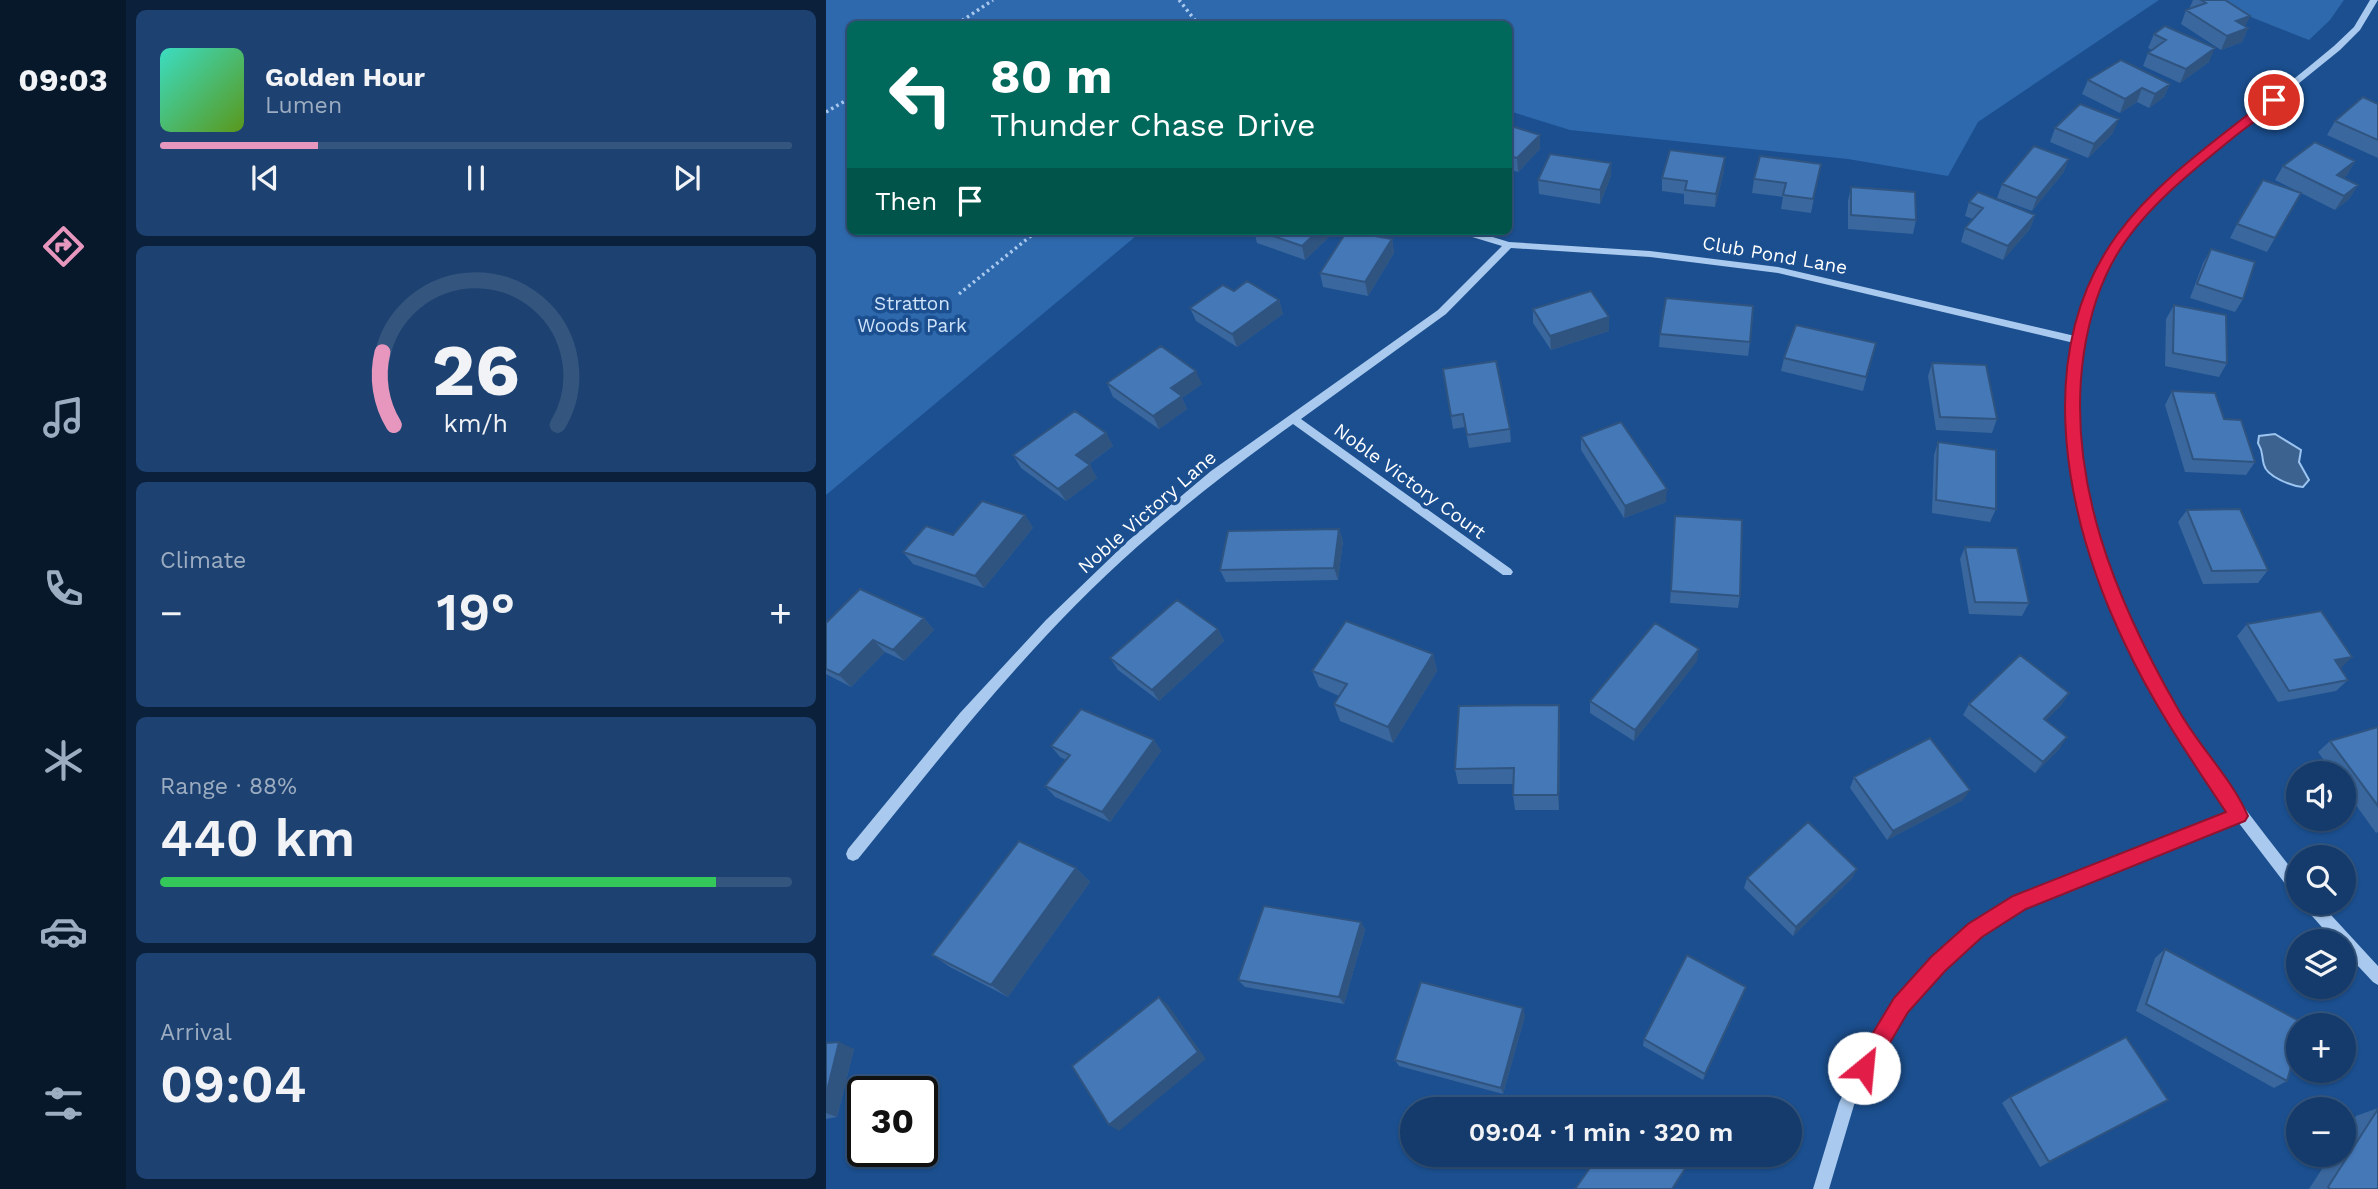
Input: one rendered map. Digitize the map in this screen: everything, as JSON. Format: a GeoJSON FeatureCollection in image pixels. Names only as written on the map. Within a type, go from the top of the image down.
{"type":"FeatureCollection","features":[{"type":"Feature","properties":{"kind":"street"},"geometry":{"type":"LineString","coordinates":[[2286,874],[2239,816],[2174,718],[2132,642],[2102,569],[2083,503],[2074,446],[2072,384],[2078,340],[2098,279],[2122,237],[2143,210],[2168,186],[2337,48],[2357,28],[2374,0]]}},
{"type":"Feature","properties":{"kind":"street","name":"Club Pond Lane"},"geometry":{"type":"LineString","coordinates":[[1475,235],[1509,245],[1650,254],[1778,270],[2078,340]]}},
{"type":"Feature","properties":{"kind":"street","name":"Noble Victory Lane"},"geometry":{"type":"LineString","coordinates":[[853,854],[965,717],[1049,624],[1132,544],[1215,474],[1443,312],[1509,245]]}},
{"type":"Feature","properties":{"kind":"street","name":"Noble Victory Court"},"geometry":{"type":"LineString","coordinates":[[1292,418],[1507,572]]}},
{"type":"Feature","properties":{"kind":"street"},"geometry":{"type":"LineString","coordinates":[[1821,1189],[1847,1103],[1872,1050],[1901,1005],[1938,964],[1966,939],[2020,903],[2239,816]]}},
{"type":"Feature","properties":{"kind":"street"},"geometry":{"type":"LineString","coordinates":[[2321,915],[2378,977]]}},
{"type":"Feature","properties":{"kind":"path"},"geometry":{"type":"LineString","coordinates":[[962,21],[993,0]]}},
{"type":"Feature","properties":{"kind":"path"},"geometry":{"type":"LineString","coordinates":[[1179,0],[1196,21]]}},
{"type":"Feature","properties":{"kind":"path"},"geometry":{"type":"LineString","coordinates":[[826,112],[847,100]]}},
{"type":"Feature","properties":{"kind":"path"},"geometry":{"type":"LineString","coordinates":[[959,294],[1032,235]]}},
{"type":"Feature","properties":{"kind":"green space","name":"Stratton Woods Park"},"geometry":{"type":"Polygon","coordinates":[[[826,0],[2159,0],[1978,122],[1948,176],[1848,159],[1570,130],[1512,112],[1512,21],[847,21],[847,235],[1137,235],[826,495],[826,0]]]}},
{"type":"Feature","properties":{"kind":"green space"},"geometry":{"type":"Polygon","coordinates":[[[2208,0],[2344,0],[2330,20],[2309,40],[2208,0]]]}},
{"type":"Feature","properties":{"kind":"shaded area"},"geometry":{"type":"Polygon","coordinates":[[[2275,434],[2301,450],[2299,462],[2309,480],[2303,487],[2280,480],[2266,469],[2258,443],[2259,436],[2275,434]]]}},
{"type":"Feature","properties":{"kind":"building"},"geometry":{"type":"Polygon","coordinates":[[[2201,0],[2225,0],[2250,16],[2236,21],[2248,28],[2227,36],[2186,10],[2206,3],[2201,0]]]}},
{"type":"Feature","properties":{"kind":"building"},"geometry":{"type":"Polygon","coordinates":[[[2165,26],[2215,48],[2186,69],[2148,53],[2166,40],[2154,34],[2165,26]]]}},
{"type":"Feature","properties":{"kind":"building"},"geometry":{"type":"Polygon","coordinates":[[[2121,60],[2170,84],[2155,94],[2142,88],[2125,99],[2088,80],[2121,60]]]}},
{"type":"Feature","properties":{"kind":"building"},"geometry":{"type":"Polygon","coordinates":[[[2363,97],[2378,104],[2378,140],[2335,121],[2363,97]]]}},
{"type":"Feature","properties":{"kind":"building"},"geometry":{"type":"Polygon","coordinates":[[[2080,104],[2119,119],[2094,144],[2055,128],[2080,104]]]}},
{"type":"Feature","properties":{"kind":"building"},"geometry":{"type":"Polygon","coordinates":[[[1512,126],[1540,135],[1517,158],[1512,157],[1512,126]]]}},
{"type":"Feature","properties":{"kind":"building"},"geometry":{"type":"Polygon","coordinates":[[[2315,142],[2355,161],[2337,175],[2358,185],[2344,196],[2283,166],[2315,142]]]}},
{"type":"Feature","properties":{"kind":"building"},"geometry":{"type":"Polygon","coordinates":[[[2034,146],[2069,159],[2037,198],[2002,184],[2034,146]]]}},
{"type":"Feature","properties":{"kind":"building"},"geometry":{"type":"Polygon","coordinates":[[[1670,150],[1725,157],[1716,194],[1685,190],[1687,181],[1662,178],[1670,150]]]}},
{"type":"Feature","properties":{"kind":"building"},"geometry":{"type":"Polygon","coordinates":[[[1550,154],[1611,163],[1600,190],[1538,180],[1550,154]]]}},
{"type":"Feature","properties":{"kind":"building"},"geometry":{"type":"Polygon","coordinates":[[[1760,156],[1821,164],[1813,199],[1783,195],[1786,183],[1754,179],[1760,156]]]}},
{"type":"Feature","properties":{"kind":"building"},"geometry":{"type":"Polygon","coordinates":[[[2263,180],[2301,193],[2275,238],[2237,224],[2263,180]]]}},
{"type":"Feature","properties":{"kind":"building"},"geometry":{"type":"Polygon","coordinates":[[[1851,187],[1915,192],[1916,220],[1851,215],[1851,187]]]}},
{"type":"Feature","properties":{"kind":"building"},"geometry":{"type":"Polygon","coordinates":[[[1978,192],[2035,215],[2008,246],[1965,228],[1983,208],[1969,202],[1978,192]]]}},
{"type":"Feature","properties":{"kind":"building"},"geometry":{"type":"Polygon","coordinates":[[[1270,235],[1314,235],[1302,246],[1270,235]]]}},
{"type":"Feature","properties":{"kind":"building"},"geometry":{"type":"Polygon","coordinates":[[[1344,235],[1370,235],[1392,239],[1365,282],[1320,273],[1344,235]]]}},
{"type":"Feature","properties":{"kind":"building"},"geometry":{"type":"Polygon","coordinates":[[[2211,249],[2255,262],[2243,299],[2197,284],[2211,249]]]}},
{"type":"Feature","properties":{"kind":"building"},"geometry":{"type":"Polygon","coordinates":[[[1247,281],[1279,300],[1232,334],[1190,308],[1223,285],[1234,291],[1247,281]]]}},
{"type":"Feature","properties":{"kind":"building"},"geometry":{"type":"Polygon","coordinates":[[[1591,291],[1609,317],[1550,336],[1533,309],[1591,291]]]}},
{"type":"Feature","properties":{"kind":"building"},"geometry":{"type":"Polygon","coordinates":[[[1666,298],[1753,306],[1750,342],[1660,334],[1666,298]]]}},
{"type":"Feature","properties":{"kind":"building"},"geometry":{"type":"Polygon","coordinates":[[[2174,305],[2226,315],[2227,363],[2173,353],[2174,305]]]}},
{"type":"Feature","properties":{"kind":"building"},"geometry":{"type":"Polygon","coordinates":[[[1796,325],[1876,343],[1866,377],[1784,358],[1796,325]]]}},
{"type":"Feature","properties":{"kind":"building"},"geometry":{"type":"Polygon","coordinates":[[[1161,346],[1196,371],[1171,388],[1182,396],[1153,416],[1107,383],[1161,346]]]}},
{"type":"Feature","properties":{"kind":"building"},"geometry":{"type":"Polygon","coordinates":[[[1496,361],[1510,429],[1467,435],[1463,414],[1451,416],[1443,369],[1496,361]]]}},
{"type":"Feature","properties":{"kind":"building"},"geometry":{"type":"Polygon","coordinates":[[[1932,363],[1986,365],[1997,419],[1940,417],[1932,363]]]}},
{"type":"Feature","properties":{"kind":"building"},"geometry":{"type":"Polygon","coordinates":[[[2172,391],[2215,393],[2224,419],[2241,420],[2255,462],[2193,459],[2172,391]]]}},
{"type":"Feature","properties":{"kind":"building"},"geometry":{"type":"Polygon","coordinates":[[[1075,411],[1106,433],[1076,455],[1090,465],[1058,489],[1013,455],[1075,411]]]}},
{"type":"Feature","properties":{"kind":"building"},"geometry":{"type":"Polygon","coordinates":[[[1621,422],[1667,489],[1625,506],[1581,437],[1621,422]]]}},
{"type":"Feature","properties":{"kind":"building"},"geometry":{"type":"Polygon","coordinates":[[[1938,442],[1996,450],[1996,509],[1936,500],[1938,442]]]}},
{"type":"Feature","properties":{"kind":"building"},"geometry":{"type":"Polygon","coordinates":[[[982,501],[1025,515],[975,576],[903,552],[926,526],[953,535],[982,501]]]}},
{"type":"Feature","properties":{"kind":"building"},"geometry":{"type":"Polygon","coordinates":[[[2240,509],[2268,570],[2212,571],[2187,510],[2240,509]]]}},
{"type":"Feature","properties":{"kind":"building"},"geometry":{"type":"Polygon","coordinates":[[[1675,516],[1742,520],[1740,596],[1671,591],[1675,516]]]}},
{"type":"Feature","properties":{"kind":"building"},"geometry":{"type":"Polygon","coordinates":[[[1339,529],[1334,568],[1220,570],[1228,531],[1339,529]]]}},
{"type":"Feature","properties":{"kind":"building"},"geometry":{"type":"Polygon","coordinates":[[[1965,547],[2017,548],[2029,603],[1975,602],[1965,547]]]}},
{"type":"Feature","properties":{"kind":"building"},"geometry":{"type":"Polygon","coordinates":[[[860,589],[924,618],[893,650],[873,640],[839,675],[826,669],[826,623],[860,589]]]}},
{"type":"Feature","properties":{"kind":"building"},"geometry":{"type":"Polygon","coordinates":[[[1177,600],[1218,629],[1152,690],[1110,658],[1177,600]]]}},
{"type":"Feature","properties":{"kind":"building"},"geometry":{"type":"Polygon","coordinates":[[[2321,611],[2352,657],[2335,660],[2348,680],[2289,691],[2247,624],[2321,611]]]}},
{"type":"Feature","properties":{"kind":"building"},"geometry":{"type":"Polygon","coordinates":[[[1346,621],[1433,654],[1388,727],[1334,704],[1347,684],[1312,671],[1346,621]]]}},
{"type":"Feature","properties":{"kind":"building"},"geometry":{"type":"Polygon","coordinates":[[[1655,623],[1699,649],[1635,730],[1590,701],[1655,623]]]}},
{"type":"Feature","properties":{"kind":"building"},"geometry":{"type":"Polygon","coordinates":[[[2020,655],[2069,693],[2044,719],[2067,737],[2043,762],[1969,704],[2020,655]]]}},
{"type":"Feature","properties":{"kind":"building"},"geometry":{"type":"Polygon","coordinates":[[[1559,705],[1558,795],[1513,795],[1514,768],[1455,769],[1459,706],[1559,705]]]}},
{"type":"Feature","properties":{"kind":"building"},"geometry":{"type":"Polygon","coordinates":[[[1081,709],[1154,740],[1102,812],[1045,786],[1070,755],[1051,746],[1081,709]]]}},
{"type":"Feature","properties":{"kind":"building"},"geometry":{"type":"Polygon","coordinates":[[[2378,727],[2378,806],[2356,776],[2356,761],[2345,761],[2330,741],[2378,727]]]}},
{"type":"Feature","properties":{"kind":"building"},"geometry":{"type":"Polygon","coordinates":[[[1930,738],[1970,790],[1893,831],[1854,777],[1930,738]]]}},
{"type":"Feature","properties":{"kind":"building"},"geometry":{"type":"Polygon","coordinates":[[[1808,822],[1857,869],[1796,927],[1747,878],[1808,822]]]}},
{"type":"Feature","properties":{"kind":"building"},"geometry":{"type":"Polygon","coordinates":[[[1019,841],[1076,868],[991,985],[932,955],[1019,841]]]}},
{"type":"Feature","properties":{"kind":"building"},"geometry":{"type":"Polygon","coordinates":[[[1264,906],[1361,922],[1339,997],[1238,980],[1264,906]]]}},
{"type":"Feature","properties":{"kind":"building"},"geometry":{"type":"Polygon","coordinates":[[[2165,949],[2286,1014],[2286,1080],[2146,1004],[2165,949]]]}},
{"type":"Feature","properties":{"kind":"building"},"geometry":{"type":"Polygon","coordinates":[[[1687,955],[1746,987],[1705,1074],[1644,1039],[1687,955]]]}},
{"type":"Feature","properties":{"kind":"building"},"geometry":{"type":"Polygon","coordinates":[[[1421,982],[1523,1008],[1501,1088],[1395,1060],[1421,982]]]}},
{"type":"Feature","properties":{"kind":"building"},"geometry":{"type":"Polygon","coordinates":[[[1159,997],[1198,1052],[1109,1125],[1072,1066],[1159,997]]]}},
{"type":"Feature","properties":{"kind":"building"},"geometry":{"type":"Polygon","coordinates":[[[2126,1037],[2168,1100],[2049,1162],[2010,1097],[2126,1037]]]}},
{"type":"Feature","properties":{"kind":"building"},"geometry":{"type":"Polygon","coordinates":[[[839,1042],[826,1095],[826,1043],[839,1042]]]}},
{"type":"Feature","properties":{"kind":"building"},"geometry":{"type":"Polygon","coordinates":[[[2378,1109],[2378,1189],[2330,1189],[2328,1187],[2341,1167],[2356,1167],[2356,1143],[2378,1109]]]}},
{"type":"Feature","properties":{"kind":"building"},"geometry":{"type":"Polygon","coordinates":[[[1591,1167],[1686,1167],[1672,1189],[1575,1189],[1591,1167]]]}},
{"type":"Feature","properties":{"kind":"route"},"geometry":{"type":"LineString","coordinates":[[1864,1068],[1872,1050],[1901,1005],[1938,964],[1975,930],[2020,903],[2239,816],[2174,718],[2132,642],[2102,569],[2083,503],[2074,446],[2072,384],[2082,322],[2098,279],[2122,237],[2143,210],[2168,186],[2274,100]]}}]}
